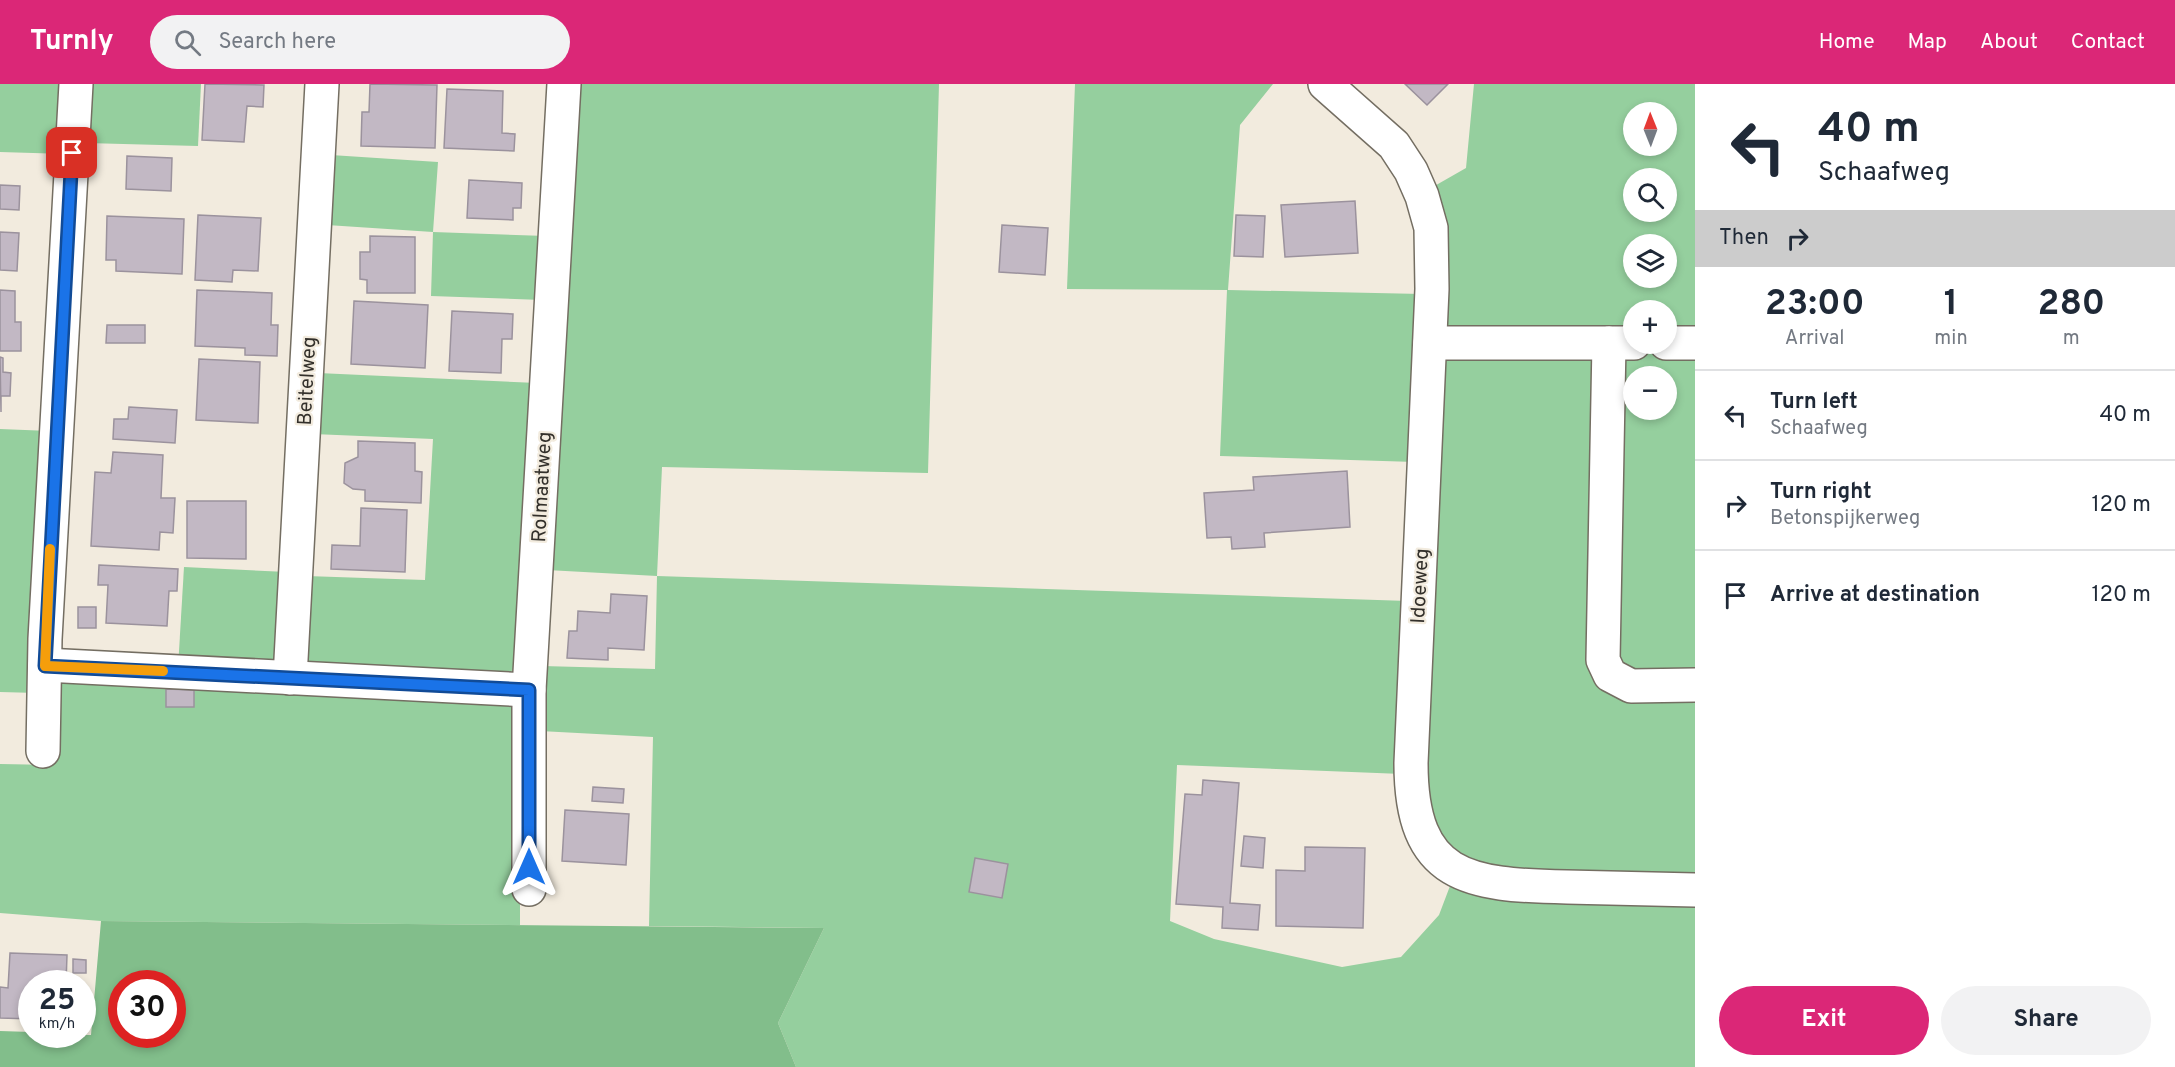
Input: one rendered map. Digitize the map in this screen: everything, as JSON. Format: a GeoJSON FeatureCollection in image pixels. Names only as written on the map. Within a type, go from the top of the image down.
{"type":"FeatureCollection","features":[{"type":"Feature","properties":{"kind":"street"},"geometry":{"type":"LineString","coordinates":[[43,751],[45,666],[76,84]]}},
{"type":"Feature","properties":{"kind":"street","name":"Beitelweg"},"geometry":{"type":"LineString","coordinates":[[290,678],[322,84]]}},
{"type":"Feature","properties":{"kind":"street","name":"Rolmaatweg"},"geometry":{"type":"LineString","coordinates":[[529,889],[529,690],[564,84]]}},
{"type":"Feature","properties":{"kind":"street","name":"Idoeweg"},"geometry":{"type":"LineString","coordinates":[[1325,84],[1394,145],[1411,171],[1422,196],[1431,228],[1430,343],[1411,763],[1411,792],[1421,833],[1443,861],[1458,872],[1479,880],[1511,886],[1695,890]]}},
{"type":"Feature","properties":{"kind":"street"},"geometry":{"type":"LineString","coordinates":[[1430,343],[1621,343],[1603,660],[1610,675],[1631,686],[1695,685]]}},
{"type":"Feature","properties":{"kind":"street"},"geometry":{"type":"LineString","coordinates":[[1677,343],[1695,343]]}},
{"type":"Feature","properties":{"kind":"street"},"geometry":{"type":"LineString","coordinates":[[45,666],[529,690]]}},
{"type":"Feature","properties":{"kind":"green space"},"geometry":{"type":"Polygon","coordinates":[[[0,84],[69,84],[66,154],[0,152],[0,84]]]}},
{"type":"Feature","properties":{"kind":"green space"},"geometry":{"type":"Polygon","coordinates":[[[88,84],[201,84],[198,146],[86,143],[88,84]]]}},
{"type":"Feature","properties":{"kind":"green space"},"geometry":{"type":"Polygon","coordinates":[[[575,84],[939,84],[928,473],[662,467],[657,576],[547,570],[575,84]]]}},
{"type":"Feature","properties":{"kind":"green space"},"geometry":{"type":"Polygon","coordinates":[[[1075,84],[1273,84],[1240,125],[1228,290],[1422,294],[1415,462],[1220,456],[1227,290],[1067,289],[1075,84]]]}},
{"type":"Feature","properties":{"kind":"green space"},"geometry":{"type":"Polygon","coordinates":[[[1474,84],[1695,84],[1695,879],[1468,867],[1427,819],[1431,188],[1466,168],[1474,84]]]}},
{"type":"Feature","properties":{"kind":"green space"},"geometry":{"type":"Polygon","coordinates":[[[331,155],[438,162],[433,232],[327,225],[331,155]]]}},
{"type":"Feature","properties":{"kind":"green space"},"geometry":{"type":"Polygon","coordinates":[[[433,232],[546,236],[542,300],[431,296],[433,232]]]}},
{"type":"Feature","properties":{"kind":"green space"},"geometry":{"type":"Polygon","coordinates":[[[318,373],[537,383],[518,664],[508,675],[305,665],[306,576],[425,580],[433,439],[313,434],[318,373]]]}},
{"type":"Feature","properties":{"kind":"green space"},"geometry":{"type":"Polygon","coordinates":[[[0,429],[50,431],[37,693],[0,692],[0,429]]]}},
{"type":"Feature","properties":{"kind":"green space"},"geometry":{"type":"Polygon","coordinates":[[[184,567],[287,572],[276,666],[178,668],[184,567]]]}},
{"type":"Feature","properties":{"kind":"green space"},"geometry":{"type":"Polygon","coordinates":[[[657,576],[1408,601],[1402,774],[1177,765],[1170,921],[1214,939],[1342,967],[1401,957],[1439,915],[1450,886],[1500,899],[1695,902],[1695,1067],[796,1067],[778,1023],[824,928],[649,926],[653,737],[540,731],[542,666],[655,669],[657,576]]]}},
{"type":"Feature","properties":{"kind":"green space"},"geometry":{"type":"Polygon","coordinates":[[[59,678],[514,704],[520,714],[520,925],[101,921],[0,913],[0,764],[53,765],[54,688],[59,678]]]}},
{"type":"Feature","properties":{"kind":"green space"},"geometry":{"type":"Polygon","coordinates":[[[101,921],[824,928],[778,1023],[796,1067],[0,1067],[0,1031],[18,1032],[18,1048],[96,1048],[96,978],[101,921]]]}},
{"type":"Feature","properties":{"kind":"building"},"geometry":{"type":"Polygon","coordinates":[[[205,84],[264,85],[263,107],[247,106],[244,142],[202,140],[205,84]]]}},
{"type":"Feature","properties":{"kind":"building"},"geometry":{"type":"Polygon","coordinates":[[[370,84],[437,85],[435,148],[361,146],[362,112],[369,112],[370,84]]]}},
{"type":"Feature","properties":{"kind":"building"},"geometry":{"type":"Polygon","coordinates":[[[1405,84],[1448,84],[1427,105],[1405,84]]]}},
{"type":"Feature","properties":{"kind":"building"},"geometry":{"type":"Polygon","coordinates":[[[447,89],[503,91],[502,133],[515,134],[514,151],[444,148],[447,89]]]}},
{"type":"Feature","properties":{"kind":"building"},"geometry":{"type":"Polygon","coordinates":[[[127,156],[172,158],[171,191],[126,189],[127,156]]]}},
{"type":"Feature","properties":{"kind":"building"},"geometry":{"type":"Polygon","coordinates":[[[469,180],[522,183],[521,208],[513,208],[513,220],[467,218],[469,180]]]}},
{"type":"Feature","properties":{"kind":"building"},"geometry":{"type":"Polygon","coordinates":[[[0,185],[20,186],[19,210],[0,209],[0,185]]]}},
{"type":"Feature","properties":{"kind":"building"},"geometry":{"type":"Polygon","coordinates":[[[1355,201],[1358,253],[1285,257],[1281,205],[1355,201]]]}},
{"type":"Feature","properties":{"kind":"building"},"geometry":{"type":"Polygon","coordinates":[[[198,215],[261,218],[258,271],[233,270],[232,282],[195,280],[198,215]]]}},
{"type":"Feature","properties":{"kind":"building"},"geometry":{"type":"Polygon","coordinates":[[[1236,215],[1265,216],[1263,257],[1234,256],[1236,215]]]}},
{"type":"Feature","properties":{"kind":"building"},"geometry":{"type":"Polygon","coordinates":[[[107,216],[184,219],[182,274],[116,271],[116,260],[106,260],[107,216]]]}},
{"type":"Feature","properties":{"kind":"building"},"geometry":{"type":"Polygon","coordinates":[[[1002,225],[1048,228],[1045,275],[999,272],[1002,225]]]}},
{"type":"Feature","properties":{"kind":"building"},"geometry":{"type":"Polygon","coordinates":[[[0,232],[19,233],[17,271],[0,270],[0,232]]]}},
{"type":"Feature","properties":{"kind":"building"},"geometry":{"type":"Polygon","coordinates":[[[370,236],[415,237],[415,293],[367,293],[367,280],[360,279],[360,252],[370,252],[370,236]]]}},
{"type":"Feature","properties":{"kind":"building"},"geometry":{"type":"Polygon","coordinates":[[[0,290],[15,291],[15,322],[21,322],[21,351],[0,351],[0,290]]]}},
{"type":"Feature","properties":{"kind":"building"},"geometry":{"type":"Polygon","coordinates":[[[197,290],[272,293],[271,325],[278,325],[277,356],[245,355],[245,348],[195,346],[197,290]]]}},
{"type":"Feature","properties":{"kind":"building"},"geometry":{"type":"Polygon","coordinates":[[[354,301],[428,305],[425,368],[351,364],[354,301]]]}},
{"type":"Feature","properties":{"kind":"building"},"geometry":{"type":"Polygon","coordinates":[[[452,311],[513,314],[512,339],[502,339],[501,373],[449,371],[452,311]]]}},
{"type":"Feature","properties":{"kind":"building"},"geometry":{"type":"Polygon","coordinates":[[[107,325],[145,325],[145,343],[106,343],[107,325]]]}},
{"type":"Feature","properties":{"kind":"building"},"geometry":{"type":"Polygon","coordinates":[[[0,357],[3,358],[3,372],[11,373],[10,396],[1,396],[1,412],[0,357]]]}},
{"type":"Feature","properties":{"kind":"building"},"geometry":{"type":"Polygon","coordinates":[[[199,359],[260,362],[258,423],[196,420],[199,359]]]}},
{"type":"Feature","properties":{"kind":"building"},"geometry":{"type":"Polygon","coordinates":[[[129,407],[177,410],[175,443],[113,439],[114,419],[128,419],[129,407]]]}},
{"type":"Feature","properties":{"kind":"building"},"geometry":{"type":"Polygon","coordinates":[[[358,441],[415,443],[415,471],[422,472],[421,503],[365,501],[365,490],[353,489],[344,483],[345,463],[358,457],[358,441]]]}},
{"type":"Feature","properties":{"kind":"building"},"geometry":{"type":"Polygon","coordinates":[[[113,452],[163,455],[161,498],[175,498],[173,533],[160,532],[159,550],[91,546],[95,472],[111,473],[113,452]]]}},
{"type":"Feature","properties":{"kind":"building"},"geometry":{"type":"Polygon","coordinates":[[[1347,471],[1350,527],[1264,533],[1265,547],[1232,549],[1231,537],[1207,538],[1204,493],[1254,490],[1253,477],[1347,471]]]}},
{"type":"Feature","properties":{"kind":"building"},"geometry":{"type":"Polygon","coordinates":[[[187,501],[246,501],[246,559],[187,558],[187,501]]]}},
{"type":"Feature","properties":{"kind":"building"},"geometry":{"type":"Polygon","coordinates":[[[361,508],[407,510],[405,572],[331,569],[332,545],[360,546],[361,508]]]}},
{"type":"Feature","properties":{"kind":"building"},"geometry":{"type":"Polygon","coordinates":[[[99,565],[178,569],[177,591],[169,591],[167,626],[106,623],[108,585],[98,585],[99,565]]]}},
{"type":"Feature","properties":{"kind":"building"},"geometry":{"type":"Polygon","coordinates":[[[611,594],[647,596],[644,650],[608,648],[608,660],[567,658],[569,631],[577,631],[578,611],[610,613],[611,594]]]}},
{"type":"Feature","properties":{"kind":"building"},"geometry":{"type":"Polygon","coordinates":[[[78,607],[96,607],[96,628],[78,628],[78,607]]]}},
{"type":"Feature","properties":{"kind":"building"},"geometry":{"type":"Polygon","coordinates":[[[166,689],[194,690],[194,707],[166,707],[166,689]]]}},
{"type":"Feature","properties":{"kind":"building"},"geometry":{"type":"Polygon","coordinates":[[[1203,780],[1239,783],[1230,903],[1260,905],[1258,930],[1222,928],[1223,907],[1176,904],[1185,794],[1202,795],[1203,780]]]}},
{"type":"Feature","properties":{"kind":"building"},"geometry":{"type":"Polygon","coordinates":[[[593,787],[624,789],[623,803],[592,801],[593,787]]]}},
{"type":"Feature","properties":{"kind":"building"},"geometry":{"type":"Polygon","coordinates":[[[565,810],[629,814],[626,865],[562,861],[565,810]]]}},
{"type":"Feature","properties":{"kind":"building"},"geometry":{"type":"Polygon","coordinates":[[[1244,836],[1265,838],[1263,868],[1241,866],[1244,836]]]}},
{"type":"Feature","properties":{"kind":"building"},"geometry":{"type":"Polygon","coordinates":[[[1305,847],[1365,848],[1363,928],[1276,926],[1276,870],[1305,871],[1305,847]]]}},
{"type":"Feature","properties":{"kind":"building"},"geometry":{"type":"Polygon","coordinates":[[[975,858],[1008,864],[1002,898],[969,892],[975,858]]]}},
{"type":"Feature","properties":{"kind":"building"},"geometry":{"type":"Polygon","coordinates":[[[10,953],[67,955],[66,970],[18,970],[18,1019],[0,1018],[0,987],[8,988],[10,953]]]}},
{"type":"Feature","properties":{"kind":"building"},"geometry":{"type":"Polygon","coordinates":[[[73,959],[86,960],[86,970],[73,970],[73,959]]]}},
{"type":"Feature","properties":{"kind":"slow traffic"},"geometry":{"type":"LineString","coordinates":[[50,549],[45,666],[163,671]]}},
{"type":"Feature","properties":{"kind":"route"},"geometry":{"type":"LineString","coordinates":[[72,153],[45,666],[529,690],[529,867]]}}]}
